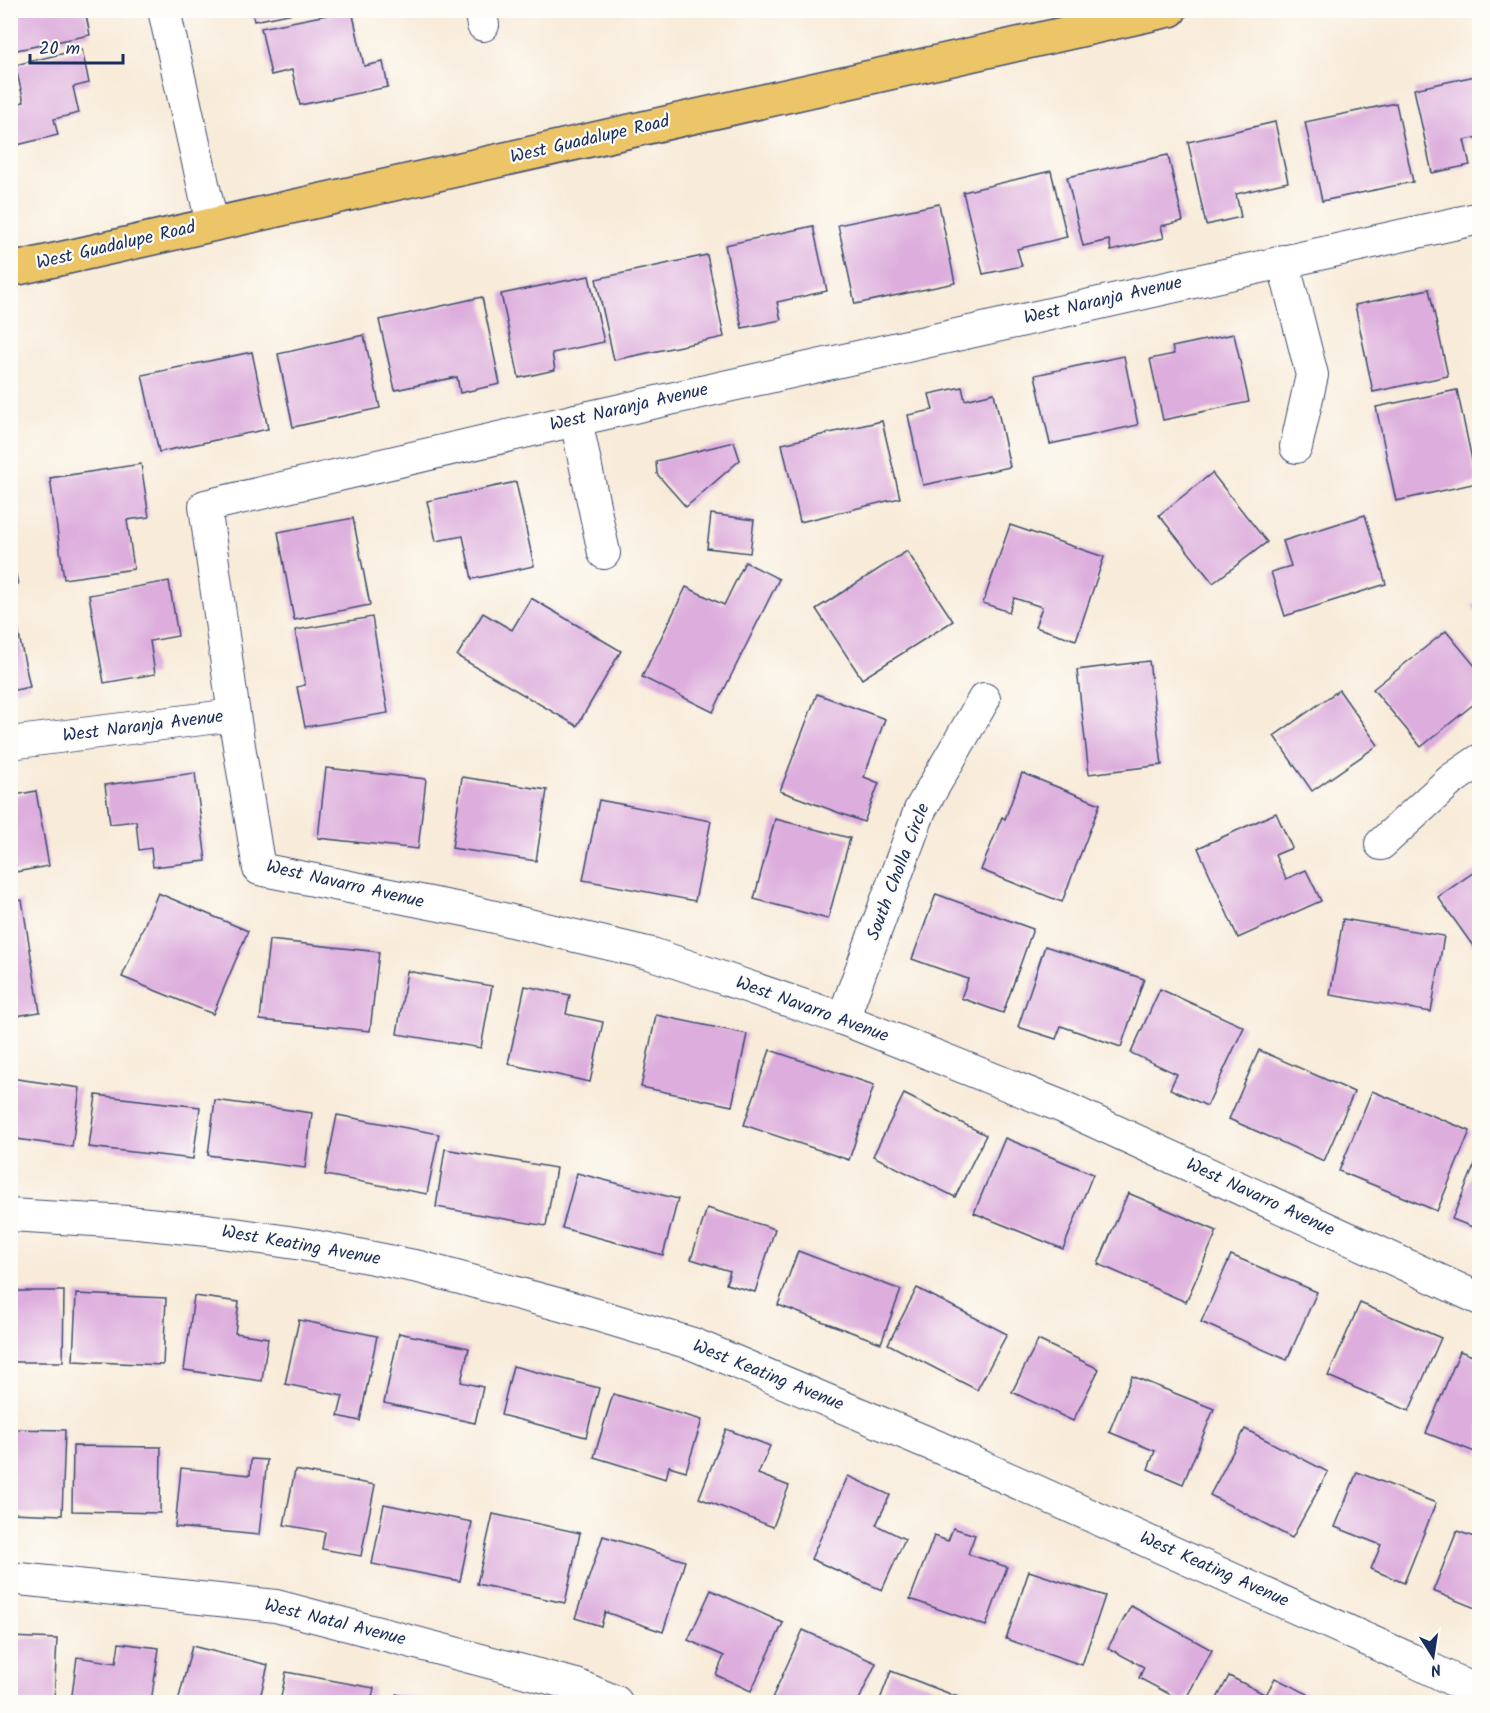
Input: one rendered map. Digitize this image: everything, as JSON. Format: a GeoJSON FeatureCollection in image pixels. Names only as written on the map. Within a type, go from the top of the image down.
{"type":"FeatureCollection","features":[{"type":"Feature","properties":{"kind":"main road","name":"West Guadalupe Road"},"geometry":{"type":"LineString","coordinates":[[10,270],[1158,12]]}},
{"type":"Feature","properties":{"kind":"street"},"geometry":{"type":"LineString","coordinates":[[164,10],[212,224]]}},
{"type":"Feature","properties":{"kind":"street","name":"West Naranja Avenue"},"geometry":{"type":"LineString","coordinates":[[10,743],[234,715],[205,507],[576,420],[1479,218]]}},
{"type":"Feature","properties":{"kind":"street"},"geometry":{"type":"LineString","coordinates":[[1283,261],[1311,375],[1296,447]]}},
{"type":"Feature","properties":{"kind":"street"},"geometry":{"type":"LineString","coordinates":[[576,420],[604,553]]}},
{"type":"Feature","properties":{"kind":"street","name":"South Cholla Circle"},"geometry":{"type":"LineString","coordinates":[[843,1018],[920,810],[984,699]]}},
{"type":"Feature","properties":{"kind":"street","name":"West Navarro Avenue"},"geometry":{"type":"LineString","coordinates":[[234,715],[259,869],[465,910],[652,954],[843,1018],[1063,1107],[1479,1299]]}},
{"type":"Feature","properties":{"kind":"street"},"geometry":{"type":"LineString","coordinates":[[1381,844],[1451,780],[1479,760]]}},
{"type":"Feature","properties":{"kind":"street","name":"West Keating Avenue"},"geometry":{"type":"LineString","coordinates":[[10,1215],[128,1222],[207,1230],[302,1244],[419,1267],[587,1312],[693,1344],[938,1447],[1410,1659],[1479,1693]]}},
{"type":"Feature","properties":{"kind":"street","name":"West Natal Avenue"},"geometry":{"type":"LineString","coordinates":[[10,1578],[276,1606],[576,1685],[616,1702]]}},
{"type":"Feature","properties":{"kind":"building"},"geometry":{"type":"Polygon","coordinates":[[[10,10],[85,10],[90,35],[12,51],[10,10]]]}},
{"type":"Feature","properties":{"kind":"building"},"geometry":{"type":"Polygon","coordinates":[[[252,10],[299,10],[299,12],[254,21],[252,10]]]}},
{"type":"Feature","properties":{"kind":"building"},"geometry":{"type":"Polygon","coordinates":[[[352,10],[364,66],[383,62],[388,87],[300,105],[292,70],[271,75],[261,28],[352,10]]]}},
{"type":"Feature","properties":{"kind":"building"},"geometry":{"type":"Polygon","coordinates":[[[82,49],[89,83],[73,87],[79,113],[54,119],[58,135],[17,145],[10,118],[10,105],[24,102],[15,65],[82,49]]]}},
{"type":"Feature","properties":{"kind":"building"},"geometry":{"type":"Polygon","coordinates":[[[1480,75],[1480,137],[1464,140],[1470,165],[1432,173],[1414,89],[1480,75]]]}},
{"type":"Feature","properties":{"kind":"building"},"geometry":{"type":"Polygon","coordinates":[[[1396,103],[1413,182],[1322,201],[1305,122],[1396,103]]]}},
{"type":"Feature","properties":{"kind":"building"},"geometry":{"type":"Polygon","coordinates":[[[1275,122],[1288,182],[1236,194],[1241,217],[1206,225],[1188,142],[1275,122]]]}},
{"type":"Feature","properties":{"kind":"building"},"geometry":{"type":"Polygon","coordinates":[[[1168,155],[1183,221],[1161,226],[1164,238],[1111,251],[1109,240],[1083,246],[1067,177],[1168,155]]]}},
{"type":"Feature","properties":{"kind":"building"},"geometry":{"type":"Polygon","coordinates":[[[1051,171],[1067,237],[1017,249],[1022,266],[983,274],[963,192],[1051,171]]]}},
{"type":"Feature","properties":{"kind":"building"},"geometry":{"type":"Polygon","coordinates":[[[939,204],[955,283],[855,304],[838,225],[939,204]]]}},
{"type":"Feature","properties":{"kind":"building"},"geometry":{"type":"Polygon","coordinates":[[[813,226],[827,291],[777,302],[781,320],[742,328],[725,245],[813,226]]]}},
{"type":"Feature","properties":{"kind":"building"},"geometry":{"type":"Polygon","coordinates":[[[707,255],[724,337],[614,360],[596,279],[707,255]]]}},
{"type":"Feature","properties":{"kind":"building"},"geometry":{"type":"Polygon","coordinates":[[[589,276],[604,342],[552,353],[555,370],[519,378],[501,294],[589,276]]]}},
{"type":"Feature","properties":{"kind":"building"},"geometry":{"type":"Polygon","coordinates":[[[1429,289],[1448,376],[1373,392],[1355,305],[1429,289]]]}},
{"type":"Feature","properties":{"kind":"building"},"geometry":{"type":"Polygon","coordinates":[[[482,297],[500,384],[460,393],[457,377],[395,390],[379,320],[482,297]]]}},
{"type":"Feature","properties":{"kind":"building"},"geometry":{"type":"Polygon","coordinates":[[[1234,334],[1249,402],[1163,420],[1150,359],[1174,354],[1172,347],[1234,334]]]}},
{"type":"Feature","properties":{"kind":"building"},"geometry":{"type":"Polygon","coordinates":[[[364,335],[380,408],[293,427],[278,354],[364,335]]]}},
{"type":"Feature","properties":{"kind":"building"},"geometry":{"type":"Polygon","coordinates":[[[252,352],[268,429],[159,452],[142,375],[252,352]]]}},
{"type":"Feature","properties":{"kind":"building"},"geometry":{"type":"Polygon","coordinates":[[[1124,356],[1138,425],[1050,444],[1035,375],[1124,356]]]}},
{"type":"Feature","properties":{"kind":"building"},"geometry":{"type":"Polygon","coordinates":[[[962,387],[965,400],[994,393],[1010,467],[923,485],[908,415],[933,410],[929,394],[962,387]]]}},
{"type":"Feature","properties":{"kind":"building"},"geometry":{"type":"Polygon","coordinates":[[[1457,390],[1477,483],[1396,501],[1376,407],[1457,390]]]}},
{"type":"Feature","properties":{"kind":"building"},"geometry":{"type":"Polygon","coordinates":[[[882,421],[900,498],[800,522],[782,444],[882,421]]]}},
{"type":"Feature","properties":{"kind":"building"},"geometry":{"type":"Polygon","coordinates":[[[734,442],[740,460],[686,507],[657,474],[656,461],[734,442]]]}},
{"type":"Feature","properties":{"kind":"building"},"geometry":{"type":"Polygon","coordinates":[[[141,464],[149,517],[127,520],[134,569],[64,579],[50,478],[141,464]]]}},
{"type":"Feature","properties":{"kind":"building"},"geometry":{"type":"Polygon","coordinates":[[[1212,473],[1267,542],[1213,583],[1159,515],[1212,473]]]}},
{"type":"Feature","properties":{"kind":"building"},"geometry":{"type":"Polygon","coordinates":[[[516,482],[534,566],[472,579],[463,536],[436,541],[427,501],[516,482]]]}},
{"type":"Feature","properties":{"kind":"building"},"geometry":{"type":"Polygon","coordinates":[[[711,514],[754,520],[750,553],[707,548],[711,514]]]}},
{"type":"Feature","properties":{"kind":"building"},"geometry":{"type":"Polygon","coordinates":[[[1365,515],[1386,584],[1285,616],[1271,572],[1291,566],[1283,541],[1365,515]]]}},
{"type":"Feature","properties":{"kind":"building"},"geometry":{"type":"Polygon","coordinates":[[[353,518],[370,605],[294,620],[278,532],[353,518]]]}},
{"type":"Feature","properties":{"kind":"building"},"geometry":{"type":"Polygon","coordinates":[[[1010,525],[1104,557],[1076,640],[1035,627],[1042,607],[1014,598],[1009,612],[983,603],[1010,525]]]}},
{"type":"Feature","properties":{"kind":"building"},"geometry":{"type":"Polygon","coordinates":[[[10,550],[18,584],[10,585],[10,550]]]}},
{"type":"Feature","properties":{"kind":"building"},"geometry":{"type":"Polygon","coordinates":[[[907,551],[953,621],[862,679],[816,609],[907,551]]]}},
{"type":"Feature","properties":{"kind":"building"},"geometry":{"type":"Polygon","coordinates":[[[745,562],[779,579],[713,712],[642,677],[686,587],[724,605],[745,562]]]}},
{"type":"Feature","properties":{"kind":"building"},"geometry":{"type":"Polygon","coordinates":[[[169,581],[178,636],[150,641],[155,674],[104,683],[89,595],[169,581]]]}},
{"type":"Feature","properties":{"kind":"building"},"geometry":{"type":"Polygon","coordinates":[[[531,598],[621,651],[577,726],[457,656],[483,613],[512,630],[531,598]]]}},
{"type":"Feature","properties":{"kind":"building"},"geometry":{"type":"Polygon","coordinates":[[[1480,600],[1480,618],[1472,605],[1480,600]]]}},
{"type":"Feature","properties":{"kind":"building"},"geometry":{"type":"Polygon","coordinates":[[[10,607],[13,607],[30,687],[10,691],[10,607]]]}},
{"type":"Feature","properties":{"kind":"building"},"geometry":{"type":"Polygon","coordinates":[[[372,617],[388,713],[305,727],[297,687],[305,685],[295,630],[372,617]]]}},
{"type":"Feature","properties":{"kind":"building"},"geometry":{"type":"Polygon","coordinates":[[[1446,631],[1480,672],[1480,699],[1421,747],[1373,689],[1446,631]]]}},
{"type":"Feature","properties":{"kind":"building"},"geometry":{"type":"Polygon","coordinates":[[[1149,661],[1162,765],[1089,774],[1077,670],[1149,661]]]}},
{"type":"Feature","properties":{"kind":"building"},"geometry":{"type":"Polygon","coordinates":[[[1339,690],[1378,745],[1312,791],[1274,736],[1339,690]]]}},
{"type":"Feature","properties":{"kind":"building"},"geometry":{"type":"Polygon","coordinates":[[[817,694],[885,719],[864,777],[879,783],[864,822],[780,791],[817,694]]]}},
{"type":"Feature","properties":{"kind":"building"},"geometry":{"type":"Polygon","coordinates":[[[326,768],[426,779],[418,849],[318,838],[326,768]]]}},
{"type":"Feature","properties":{"kind":"building"},"geometry":{"type":"Polygon","coordinates":[[[195,773],[206,861],[153,867],[151,848],[139,850],[136,821],[110,824],[105,785],[195,773]]]}},
{"type":"Feature","properties":{"kind":"building"},"geometry":{"type":"Polygon","coordinates":[[[1022,773],[1100,804],[1062,902],[981,870],[1002,817],[1005,819],[1022,773]]]}},
{"type":"Feature","properties":{"kind":"building"},"geometry":{"type":"Polygon","coordinates":[[[462,777],[547,790],[536,861],[452,848],[462,777]]]}},
{"type":"Feature","properties":{"kind":"building"},"geometry":{"type":"Polygon","coordinates":[[[36,791],[49,866],[10,873],[10,796],[36,791]]]}},
{"type":"Feature","properties":{"kind":"building"},"geometry":{"type":"Polygon","coordinates":[[[599,800],[711,821],[695,901],[583,880],[599,800]]]}},
{"type":"Feature","properties":{"kind":"building"},"geometry":{"type":"Polygon","coordinates":[[[1276,813],[1292,848],[1275,855],[1286,879],[1306,870],[1321,901],[1238,938],[1198,848],[1276,813]]]}},
{"type":"Feature","properties":{"kind":"building"},"geometry":{"type":"Polygon","coordinates":[[[775,819],[850,838],[828,919],[754,899],[775,819]]]}},
{"type":"Feature","properties":{"kind":"building"},"geometry":{"type":"Polygon","coordinates":[[[1480,868],[1480,952],[1478,953],[1438,897],[1480,868]]]}},
{"type":"Feature","properties":{"kind":"building"},"geometry":{"type":"Polygon","coordinates":[[[158,893],[248,931],[213,1014],[122,977],[158,893]]]}},
{"type":"Feature","properties":{"kind":"building"},"geometry":{"type":"Polygon","coordinates":[[[936,894],[1033,929],[1003,1013],[961,998],[968,979],[912,959],[936,894]]]}},
{"type":"Feature","properties":{"kind":"building"},"geometry":{"type":"Polygon","coordinates":[[[22,900],[40,1012],[10,1017],[10,902],[22,900]]]}},
{"type":"Feature","properties":{"kind":"building"},"geometry":{"type":"Polygon","coordinates":[[[1343,919],[1444,936],[1431,1012],[1330,995],[1343,919]]]}},
{"type":"Feature","properties":{"kind":"building"},"geometry":{"type":"Polygon","coordinates":[[[269,940],[379,952],[370,1031],[260,1020],[269,940]]]}},
{"type":"Feature","properties":{"kind":"building"},"geometry":{"type":"Polygon","coordinates":[[[1045,946],[1144,979],[1121,1047],[1061,1026],[1056,1039],[1018,1027],[1045,946]]]}},
{"type":"Feature","properties":{"kind":"building"},"geometry":{"type":"Polygon","coordinates":[[[407,971],[492,986],[481,1048],[397,1034],[407,971]]]}},
{"type":"Feature","properties":{"kind":"building"},"geometry":{"type":"Polygon","coordinates":[[[525,986],[570,995],[566,1014],[603,1022],[590,1082],[508,1064],[525,986]]]}},
{"type":"Feature","properties":{"kind":"building"},"geometry":{"type":"Polygon","coordinates":[[[1160,989],[1244,1027],[1207,1106],[1170,1089],[1177,1074],[1131,1053],[1160,989]]]}},
{"type":"Feature","properties":{"kind":"building"},"geometry":{"type":"Polygon","coordinates":[[[656,1015],[747,1034],[732,1106],[641,1087],[656,1015]]]}},
{"type":"Feature","properties":{"kind":"building"},"geometry":{"type":"Polygon","coordinates":[[[770,1050],[874,1085],[849,1160],[744,1125],[770,1050]]]}},
{"type":"Feature","properties":{"kind":"building"},"geometry":{"type":"Polygon","coordinates":[[[1259,1050],[1354,1092],[1324,1161],[1229,1119],[1259,1050]]]}},
{"type":"Feature","properties":{"kind":"building"},"geometry":{"type":"Polygon","coordinates":[[[10,1078],[80,1088],[72,1147],[10,1138],[10,1078]]]}},
{"type":"Feature","properties":{"kind":"building"},"geometry":{"type":"Polygon","coordinates":[[[1372,1091],[1470,1131],[1437,1211],[1339,1171],[1372,1091]]]}},
{"type":"Feature","properties":{"kind":"building"},"geometry":{"type":"Polygon","coordinates":[[[904,1094],[986,1135],[955,1197],[873,1156],[904,1094]]]}},
{"type":"Feature","properties":{"kind":"building"},"geometry":{"type":"Polygon","coordinates":[[[96,1095],[200,1107],[193,1159],[89,1147],[96,1095]]]}},
{"type":"Feature","properties":{"kind":"building"},"geometry":{"type":"Polygon","coordinates":[[[215,1100],[312,1113],[305,1168],[208,1155],[215,1100]]]}},
{"type":"Feature","properties":{"kind":"building"},"geometry":{"type":"Polygon","coordinates":[[[337,1115],[439,1134],[427,1194],[325,1175],[337,1115]]]}},
{"type":"Feature","properties":{"kind":"building"},"geometry":{"type":"Polygon","coordinates":[[[1005,1138],[1093,1174],[1063,1249],[974,1213],[1005,1138]]]}},
{"type":"Feature","properties":{"kind":"building"},"geometry":{"type":"Polygon","coordinates":[[[445,1149],[556,1168],[546,1226],[436,1207],[445,1149]]]}},
{"type":"Feature","properties":{"kind":"building"},"geometry":{"type":"Polygon","coordinates":[[[1480,1152],[1480,1230],[1452,1219],[1480,1152]]]}},
{"type":"Feature","properties":{"kind":"building"},"geometry":{"type":"Polygon","coordinates":[[[577,1173],[678,1199],[663,1255],[562,1228],[577,1173]]]}},
{"type":"Feature","properties":{"kind":"building"},"geometry":{"type":"Polygon","coordinates":[[[1128,1193],[1217,1231],[1186,1302],[1098,1264],[1128,1193]]]}},
{"type":"Feature","properties":{"kind":"building"},"geometry":{"type":"Polygon","coordinates":[[[707,1208],[775,1229],[755,1292],[726,1284],[730,1271],[691,1259],[707,1208]]]}},
{"type":"Feature","properties":{"kind":"building"},"geometry":{"type":"Polygon","coordinates":[[[798,1251],[901,1290],[881,1343],[778,1305],[798,1251]]]}},
{"type":"Feature","properties":{"kind":"building"},"geometry":{"type":"Polygon","coordinates":[[[1231,1255],[1317,1292],[1287,1360],[1201,1322],[1231,1255]]]}},
{"type":"Feature","properties":{"kind":"building"},"geometry":{"type":"Polygon","coordinates":[[[917,1288],[1007,1334],[977,1390],[888,1344],[917,1288]]]}},
{"type":"Feature","properties":{"kind":"building"},"geometry":{"type":"Polygon","coordinates":[[[10,1291],[64,1291],[63,1362],[10,1362],[10,1291]]]}},
{"type":"Feature","properties":{"kind":"building"},"geometry":{"type":"Polygon","coordinates":[[[76,1294],[166,1298],[163,1365],[73,1361],[76,1294]]]}},
{"type":"Feature","properties":{"kind":"building"},"geometry":{"type":"Polygon","coordinates":[[[194,1296],[239,1302],[235,1333],[268,1338],[262,1381],[184,1370],[194,1296]]]}},
{"type":"Feature","properties":{"kind":"building"},"geometry":{"type":"Polygon","coordinates":[[[1360,1303],[1441,1338],[1409,1411],[1328,1376],[1360,1303]]]}},
{"type":"Feature","properties":{"kind":"building"},"geometry":{"type":"Polygon","coordinates":[[[299,1320],[377,1336],[360,1421],[338,1416],[343,1396],[285,1384],[299,1320]]]}},
{"type":"Feature","properties":{"kind":"building"},"geometry":{"type":"Polygon","coordinates":[[[399,1333],[469,1348],[461,1382],[483,1387],[475,1423],[384,1403],[399,1333]]]}},
{"type":"Feature","properties":{"kind":"building"},"geometry":{"type":"Polygon","coordinates":[[[1038,1340],[1099,1369],[1073,1421],[1012,1392],[1038,1340]]]}},
{"type":"Feature","properties":{"kind":"building"},"geometry":{"type":"Polygon","coordinates":[[[1460,1351],[1480,1359],[1480,1454],[1426,1433],[1460,1351]]]}},
{"type":"Feature","properties":{"kind":"building"},"geometry":{"type":"Polygon","coordinates":[[[513,1366],[599,1388],[586,1437],[501,1415],[513,1366]]]}},
{"type":"Feature","properties":{"kind":"building"},"geometry":{"type":"Polygon","coordinates":[[[1132,1376],[1214,1409],[1183,1484],[1148,1469],[1155,1451],[1109,1432],[1132,1376]]]}},
{"type":"Feature","properties":{"kind":"building"},"geometry":{"type":"Polygon","coordinates":[[[613,1394],[702,1420],[686,1471],[669,1466],[666,1479],[594,1457],[613,1394]]]}},
{"type":"Feature","properties":{"kind":"building"},"geometry":{"type":"Polygon","coordinates":[[[10,1429],[65,1430],[62,1515],[10,1513],[10,1429]]]}},
{"type":"Feature","properties":{"kind":"building"},"geometry":{"type":"Polygon","coordinates":[[[726,1429],[770,1446],[758,1474],[789,1486],[773,1527],[699,1498],[726,1429]]]}},
{"type":"Feature","properties":{"kind":"building"},"geometry":{"type":"Polygon","coordinates":[[[1245,1429],[1328,1472],[1292,1538],[1210,1495],[1245,1429]]]}},
{"type":"Feature","properties":{"kind":"building"},"geometry":{"type":"Polygon","coordinates":[[[73,1446],[161,1447],[160,1513],[72,1511],[73,1446]]]}},
{"type":"Feature","properties":{"kind":"building"},"geometry":{"type":"Polygon","coordinates":[[[251,1459],[267,1460],[259,1535],[175,1527],[181,1468],[250,1475],[251,1459]]]}},
{"type":"Feature","properties":{"kind":"building"},"geometry":{"type":"Polygon","coordinates":[[[295,1470],[375,1485],[361,1556],[322,1549],[325,1532],[284,1525],[295,1470]]]}},
{"type":"Feature","properties":{"kind":"building"},"geometry":{"type":"Polygon","coordinates":[[[1357,1472],[1436,1503],[1404,1583],[1371,1569],[1381,1545],[1335,1527],[1357,1472]]]}},
{"type":"Feature","properties":{"kind":"building"},"geometry":{"type":"Polygon","coordinates":[[[848,1476],[890,1495],[876,1525],[905,1539],[882,1590],[811,1559],[848,1476]]]}},
{"type":"Feature","properties":{"kind":"building"},"geometry":{"type":"Polygon","coordinates":[[[384,1504],[472,1522],[460,1581],[372,1564],[384,1504]]]}},
{"type":"Feature","properties":{"kind":"building"},"geometry":{"type":"Polygon","coordinates":[[[493,1514],[580,1533],[565,1603],[477,1584],[493,1514]]]}},
{"type":"Feature","properties":{"kind":"building"},"geometry":{"type":"Polygon","coordinates":[[[953,1528],[975,1535],[968,1554],[1007,1567],[986,1626],[910,1599],[934,1536],[948,1541],[953,1528]]]}},
{"type":"Feature","properties":{"kind":"building"},"geometry":{"type":"Polygon","coordinates":[[[1457,1531],[1480,1539],[1480,1610],[1433,1591],[1457,1531]]]}},
{"type":"Feature","properties":{"kind":"building"},"geometry":{"type":"Polygon","coordinates":[[[603,1536],[685,1561],[663,1632],[605,1612],[601,1626],[575,1618],[603,1536]]]}},
{"type":"Feature","properties":{"kind":"building"},"geometry":{"type":"Polygon","coordinates":[[[1029,1571],[1105,1596],[1082,1665],[1006,1639],[1029,1571]]]}},
{"type":"Feature","properties":{"kind":"building"},"geometry":{"type":"Polygon","coordinates":[[[711,1590],[783,1623],[751,1691],[716,1675],[724,1656],[688,1640],[711,1590]]]}},
{"type":"Feature","properties":{"kind":"building"},"geometry":{"type":"Polygon","coordinates":[[[1131,1606],[1212,1650],[1184,1702],[1139,1678],[1144,1667],[1108,1648],[1131,1606]]]}},
{"type":"Feature","properties":{"kind":"building"},"geometry":{"type":"Polygon","coordinates":[[[803,1630],[876,1663],[858,1702],[821,1702],[813,1699],[811,1702],[782,1702],[772,1698],[803,1630]]]}},
{"type":"Feature","properties":{"kind":"building"},"geometry":{"type":"Polygon","coordinates":[[[10,1637],[57,1639],[54,1702],[10,1702],[10,1637]]]}},
{"type":"Feature","properties":{"kind":"building"},"geometry":{"type":"Polygon","coordinates":[[[119,1643],[159,1648],[151,1702],[71,1702],[77,1657],[116,1663],[119,1643]]]}},
{"type":"Feature","properties":{"kind":"building"},"geometry":{"type":"Polygon","coordinates":[[[192,1646],[268,1665],[259,1702],[178,1702],[192,1646]]]}},
{"type":"Feature","properties":{"kind":"building"},"geometry":{"type":"Polygon","coordinates":[[[891,1671],[971,1702],[879,1702],[891,1671]]]}},
{"type":"Feature","properties":{"kind":"building"},"geometry":{"type":"Polygon","coordinates":[[[286,1672],[374,1688],[371,1702],[280,1702],[286,1672]]]}},
{"type":"Feature","properties":{"kind":"building"},"geometry":{"type":"Polygon","coordinates":[[[1229,1676],[1266,1695],[1275,1678],[1308,1694],[1303,1702],[1215,1702],[1229,1676]]]}},
{"type":"Feature","properties":{"kind":"building"},"geometry":{"type":"Polygon","coordinates":[[[396,1694],[432,1701],[432,1702],[394,1702],[396,1694]]]}}]}
